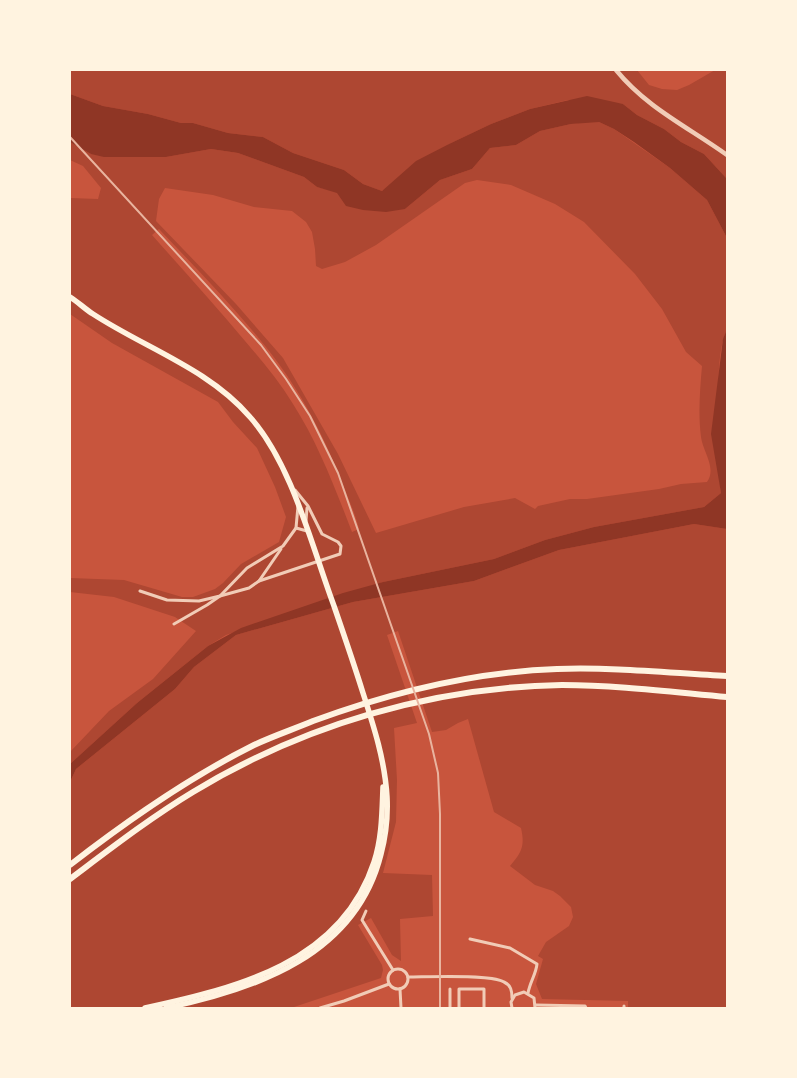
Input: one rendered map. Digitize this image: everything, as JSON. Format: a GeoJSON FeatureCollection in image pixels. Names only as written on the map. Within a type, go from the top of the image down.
{"type":"FeatureCollection","features":[{"type":"Feature","properties":{"kind":"highway"},"geometry":{"type":"LineString","coordinates":[[70,297],[93,314],[197,373],[231,397],[268,440],[298,506],[350,652],[377,736],[383,772],[387,809],[385,839],[376,874],[354,914],[339,931],[310,955],[250,985],[195,1002],[166,1008]]}},
{"type":"Feature","properties":{"kind":"highway"},"geometry":{"type":"LineString","coordinates":[[70,865],[114,831],[200,774],[255,745],[344,710],[420,689],[465,679],[509,673],[558,669],[649,671],[727,676]]}},
{"type":"Feature","properties":{"kind":"highway"},"geometry":{"type":"LineString","coordinates":[[70,879],[114,846],[193,792],[283,745],[348,720],[424,701],[469,693],[560,685],[607,686],[727,697]]}},
{"type":"Feature","properties":{"kind":"highway"},"geometry":{"type":"LineString","coordinates":[[145,1008],[222,989],[268,973],[298,957],[326,936],[351,908],[364,889],[375,862],[381,827],[383,772]]}},
{"type":"Feature","properties":{"kind":"street"},"geometry":{"type":"LineString","coordinates":[[616,70],[627,84],[648,102],[727,155]]}},
{"type":"Feature","properties":{"kind":"street"},"geometry":{"type":"LineString","coordinates":[[140,591],[167,600],[199,601],[248,588],[259,582],[340,554],[341,546],[338,542],[322,534],[308,506],[289,484]]}},
{"type":"Feature","properties":{"kind":"street"},"geometry":{"type":"LineString","coordinates":[[259,582],[296,528],[298,506]]}},
{"type":"Feature","properties":{"kind":"street"},"geometry":{"type":"LineString","coordinates":[[296,528],[306,529],[308,506]]}},
{"type":"Feature","properties":{"kind":"street"},"geometry":{"type":"LineString","coordinates":[[174,624],[207,606],[220,596],[248,568],[283,546]]}},
{"type":"Feature","properties":{"kind":"street"},"geometry":{"type":"LineString","coordinates":[[366,911],[362,920],[393,970]]}},
{"type":"Feature","properties":{"kind":"street"},"geometry":{"type":"LineString","coordinates":[[470,939],[510,948],[537,964],[528,993]]}},
{"type":"Feature","properties":{"kind":"street"},"geometry":{"type":"LineString","coordinates":[[396,969],[404,970],[408,978],[406,985],[400,989],[389,984],[388,976],[396,969]]}},
{"type":"Feature","properties":{"kind":"street"},"geometry":{"type":"LineString","coordinates":[[408,978],[498,979],[506,982],[512,989],[512,1008]]}},
{"type":"Feature","properties":{"kind":"street"},"geometry":{"type":"LineString","coordinates":[[320,1008],[389,984]]}},
{"type":"Feature","properties":{"kind":"street"},"geometry":{"type":"LineString","coordinates":[[400,989],[401,1008]]}},
{"type":"Feature","properties":{"kind":"street"},"geometry":{"type":"LineString","coordinates":[[450,989],[450,1008]]}},
{"type":"Feature","properties":{"kind":"street"},"geometry":{"type":"LineString","coordinates":[[459,1008],[459,989],[484,989],[484,1008]]}},
{"type":"Feature","properties":{"kind":"street"},"geometry":{"type":"LineString","coordinates":[[512,998],[517,993],[528,993],[534,998],[535,1007],[585,1006],[586,1008]]}},
{"type":"Feature","properties":{"kind":"street"},"geometry":{"type":"LineString","coordinates":[[344,1001],[345,1008]]}},
{"type":"Feature","properties":{"kind":"shaded area"},"geometry":{"type":"Polygon","coordinates":[[[70,70],[637,70],[649,85],[662,89],[677,90],[715,70],[727,70],[727,179],[704,154],[637,115],[623,104],[568,100],[530,109],[491,124],[451,143],[382,191],[363,184],[344,170],[293,153],[263,137],[228,133],[193,123],[181,123],[148,114],[103,106],[70,94],[70,70]]]}},
{"type":"Feature","properties":{"kind":"shaded area"},"geometry":{"type":"Polygon","coordinates":[[[70,94],[103,106],[148,114],[181,123],[193,123],[228,133],[263,137],[293,153],[344,170],[363,184],[382,191],[416,161],[491,124],[530,109],[587,96],[623,104],[637,115],[704,154],[727,179],[727,238],[707,200],[670,168],[634,142],[599,122],[571,124],[540,131],[516,145],[490,148],[472,169],[440,180],[405,209],[386,212],[346,206],[337,193],[317,187],[304,177],[238,153],[211,149],[166,157],[104,157],[91,154],[70,142],[70,94]]]}},
{"type":"Feature","properties":{"kind":"shaded area"},"geometry":{"type":"Polygon","coordinates":[[[599,122],[614,129],[670,168],[707,200],[727,238],[727,329],[720,357],[718,407],[721,493],[704,507],[594,527],[545,540],[494,559],[383,582],[226,635],[208,646],[137,703],[70,764],[70,752],[109,711],[153,679],[196,631],[175,617],[114,597],[70,592],[70,578],[124,580],[182,597],[193,597],[215,589],[241,564],[279,542],[286,517],[257,448],[218,402],[112,343],[70,314],[70,198],[98,199],[101,188],[83,166],[70,160],[70,142],[91,154],[166,157],[211,149],[238,153],[304,177],[317,187],[405,209],[440,180],[472,169],[490,148],[516,145],[540,131],[571,124],[599,122]],[[477,180],[465,183],[376,245],[345,262],[322,269],[316,266],[312,232],[306,222],[292,211],[254,207],[213,195],[165,188],[159,199],[156,221],[236,304],[283,358],[338,454],[376,533],[464,507],[515,498],[535,509],[538,506],[570,499],[587,499],[681,484],[707,482],[711,471],[701,437],[700,393],[702,366],[686,352],[662,309],[635,274],[584,222],[555,204],[511,185],[477,180]],[[159,229],[152,235],[234,328],[288,396],[318,450],[352,532],[359,529],[353,509],[329,452],[312,416],[291,381],[266,347],[214,287],[159,229]]]}},
{"type":"Feature","properties":{"kind":"shaded area"},"geometry":{"type":"Polygon","coordinates":[[[727,329],[727,529],[694,524],[559,550],[474,581],[353,602],[236,635],[194,667],[175,689],[76,769],[70,782],[70,764],[137,703],[208,646],[241,628],[343,593],[383,582],[494,559],[545,540],[594,527],[704,507],[721,493],[711,434],[723,339],[727,329]]]}},
{"type":"Feature","properties":{"kind":"shaded area"},"geometry":{"type":"Polygon","coordinates":[[[694,524],[727,529],[727,1008],[628,1008],[628,1001],[542,999],[536,984],[543,959],[538,956],[546,942],[569,926],[573,917],[571,907],[553,891],[535,885],[510,866],[522,848],[521,828],[494,812],[468,719],[446,730],[432,732],[398,631],[387,635],[417,723],[394,728],[397,780],[396,822],[383,873],[432,875],[433,916],[400,919],[401,961],[392,955],[371,918],[358,925],[382,965],[381,978],[291,1008],[70,1008],[70,782],[76,769],[175,689],[194,667],[236,635],[353,602],[474,581],[559,550],[694,524]]]}},
{"type":"Feature","properties":{"kind":"railway"},"geometry":{"type":"LineString","coordinates":[[70,137],[261,345],[310,416],[338,473],[429,734],[438,773],[440,814],[440,1008]]}}]}
